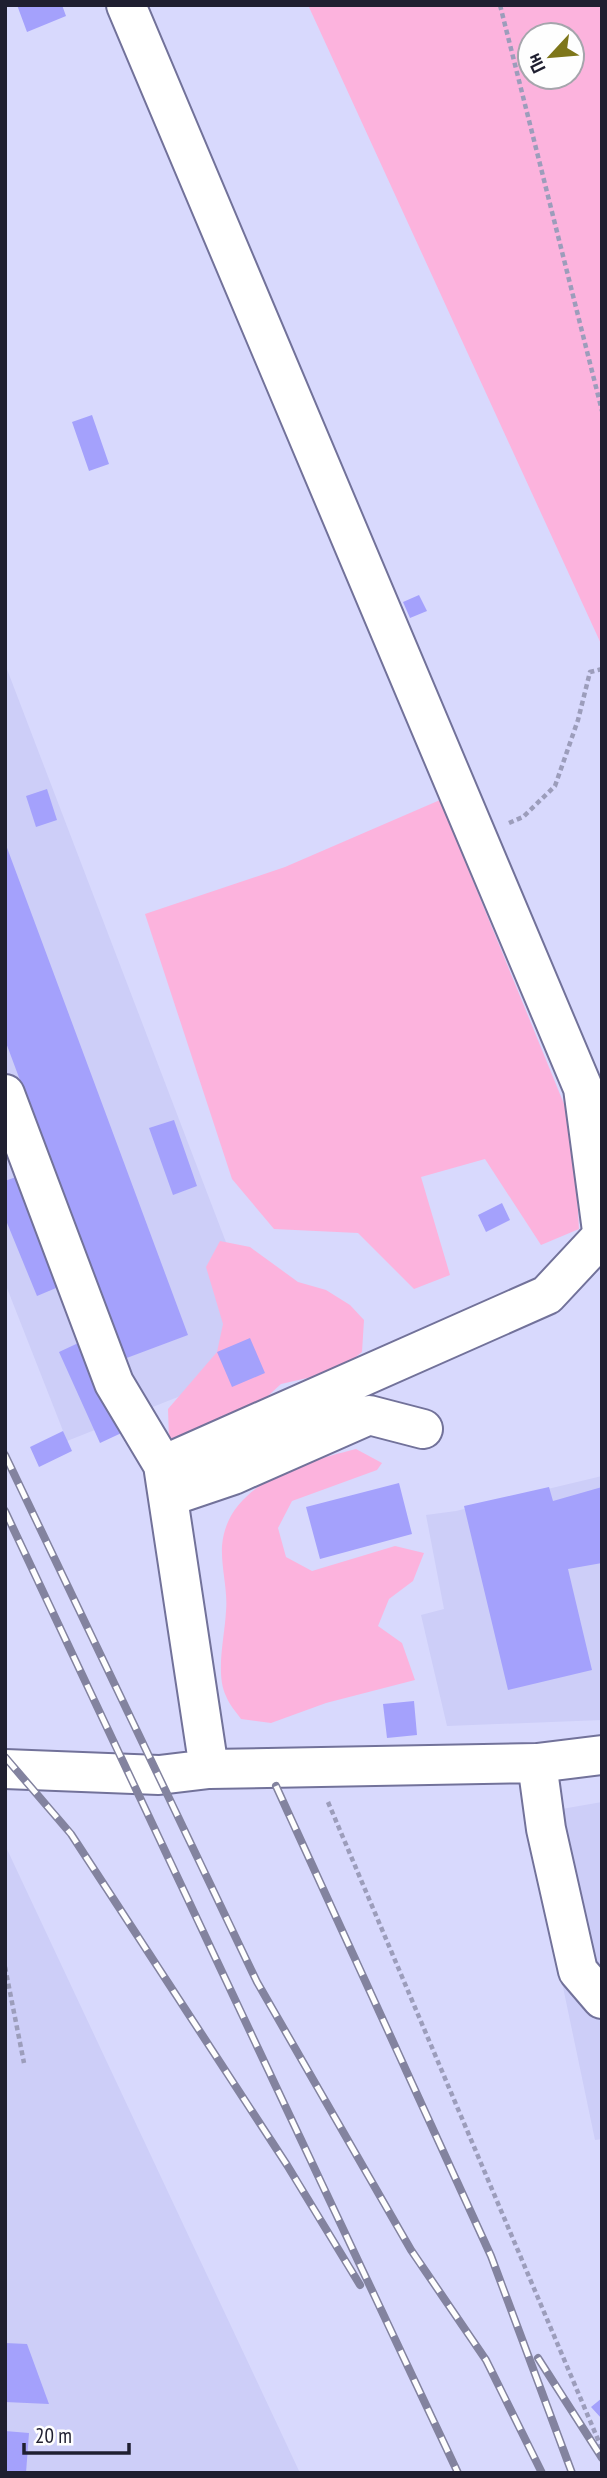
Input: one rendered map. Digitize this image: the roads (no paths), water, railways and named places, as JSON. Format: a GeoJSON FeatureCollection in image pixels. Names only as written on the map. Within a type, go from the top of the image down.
{"type":"FeatureCollection","features":[{"type":"Feature","properties":{"kind":"street"},"geometry":{"type":"LineString","coordinates":[[126,5],[583,1088],[602,1234],[547,1295],[165,1481]]}},
{"type":"Feature","properties":{"kind":"street"},"geometry":{"type":"LineString","coordinates":[[5,1094],[114,1383],[165,1481],[209,1769]]}},
{"type":"Feature","properties":{"kind":"street"},"geometry":{"type":"LineString","coordinates":[[165,1481],[233,1475],[369,1415],[423,1429]]}},
{"type":"Feature","properties":{"kind":"street"},"geometry":{"type":"LineString","coordinates":[[5,1769],[159,1776],[209,1769],[537,1763],[602,1755]]}},
{"type":"Feature","properties":{"kind":"street"},"geometry":{"type":"LineString","coordinates":[[537,1763],[546,1829],[578,1971],[602,1999]]}},
{"type":"Feature","properties":{"kind":"railway"},"geometry":{"type":"LineString","coordinates":[[5,1455],[257,1982],[411,2250],[486,2360],[542,2473]]}},
{"type":"Feature","properties":{"kind":"railway"},"geometry":{"type":"LineString","coordinates":[[5,1511],[458,2473]]}},
{"type":"Feature","properties":{"kind":"railway"},"geometry":{"type":"LineString","coordinates":[[5,1757],[71,1834],[287,2165],[360,2285]]}},
{"type":"Feature","properties":{"kind":"railway"},"geometry":{"type":"LineString","coordinates":[[276,1786],[491,2256],[572,2473]]}},
{"type":"Feature","properties":{"kind":"railway"},"geometry":{"type":"LineString","coordinates":[[538,2358],[602,2458]]}}]}
